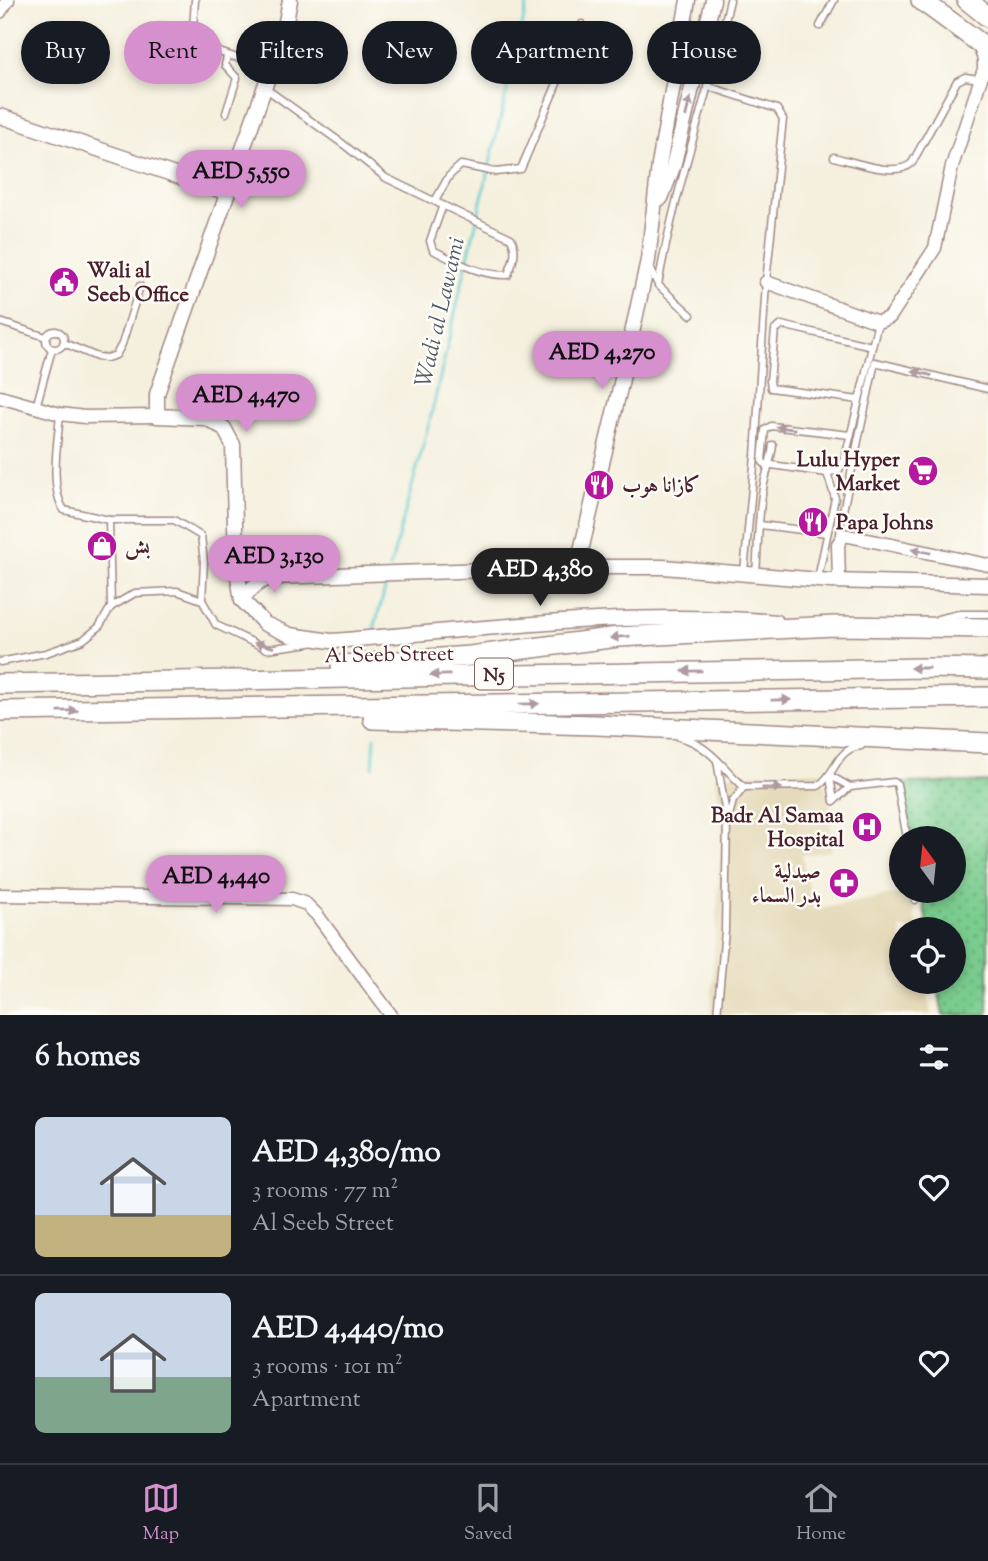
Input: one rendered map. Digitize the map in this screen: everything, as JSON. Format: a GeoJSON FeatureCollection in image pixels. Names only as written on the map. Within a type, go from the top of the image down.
{"type":"FeatureCollection","features":[{"type":"Feature","properties":{"kind":"main road"},"geometry":{"type":"LineString","coordinates":[[921,0],[982,44]]}},
{"type":"Feature","properties":{"kind":"main road"},"geometry":{"type":"LineString","coordinates":[[967,0],[988,17]]}},
{"type":"Feature","properties":{"kind":"main road"},"geometry":{"type":"LineString","coordinates":[[64,682],[470,656],[618,637],[835,626],[988,628]]}},
{"type":"Feature","properties":{"kind":"main road","name":"Al Seeb Street"},"geometry":{"type":"LineString","coordinates":[[0,684],[882,668],[988,669]]}},
{"type":"Feature","properties":{"kind":"main road","name":"N5"},"geometry":{"type":"LineString","coordinates":[[0,711],[988,697]]}},
{"type":"Feature","properties":{"kind":"main road"},"geometry":{"type":"LineString","coordinates":[[264,709],[382,719],[596,725],[986,743]]}},
{"type":"Feature","properties":{"kind":"street"},"geometry":{"type":"LineString","coordinates":[[0,12],[8,0]]}},
{"type":"Feature","properties":{"kind":"street"},"geometry":{"type":"LineString","coordinates":[[286,21],[290,0]]}},
{"type":"Feature","properties":{"kind":"street"},"geometry":{"type":"LineString","coordinates":[[577,567],[648,260],[659,165],[688,0]]}},
{"type":"Feature","properties":{"kind":"street"},"geometry":{"type":"LineString","coordinates":[[653,219],[673,167],[713,0]]}},
{"type":"Feature","properties":{"kind":"street"},"geometry":{"type":"LineString","coordinates":[[766,282],[878,322],[890,317],[935,248],[952,166],[985,77],[982,44]]}},
{"type":"Feature","properties":{"kind":"street"},"geometry":{"type":"LineString","coordinates":[[157,416],[157,394],[265,84]]}},
{"type":"Feature","properties":{"kind":"street"},"geometry":{"type":"LineString","coordinates":[[0,116],[228,193]]}},
{"type":"Feature","properties":{"kind":"street"},"geometry":{"type":"LineString","coordinates":[[0,397],[60,414],[85,417],[206,418],[224,428],[233,445],[234,536],[242,600],[265,624],[290,635],[331,641],[587,622],[728,618],[835,626]]}},
{"type":"Feature","properties":{"kind":"street"},"geometry":{"type":"LineString","coordinates":[[839,581],[838,550],[840,538],[844,535],[988,565]]}},
{"type":"Feature","properties":{"kind":"street"},"geometry":{"type":"LineString","coordinates":[[234,536],[245,553],[257,562],[297,575]]}},
{"type":"Feature","properties":{"kind":"street"},"geometry":{"type":"LineString","coordinates":[[242,600],[261,580],[297,575],[577,567],[663,567],[818,580],[988,585]]}},
{"type":"Feature","properties":{"kind":"street"},"geometry":{"type":"LineString","coordinates":[[0,895],[292,899],[306,904],[317,915],[388,1014]]}},
{"type":"Feature","properties":{"kind":"lane"},"geometry":{"type":"LineString","coordinates":[[193,21],[195,0]]}},
{"type":"Feature","properties":{"kind":"lane"},"geometry":{"type":"LineString","coordinates":[[658,285],[665,243],[730,0]]}},
{"type":"Feature","properties":{"kind":"lane"},"geometry":{"type":"LineString","coordinates":[[820,26],[834,0]]}},
{"type":"Feature","properties":{"kind":"lane"},"geometry":{"type":"LineString","coordinates":[[222,54],[236,59]]}},
{"type":"Feature","properties":{"kind":"lane"},"geometry":{"type":"LineString","coordinates":[[226,113],[237,78],[225,65],[227,56]]}},
{"type":"Feature","properties":{"kind":"lane"},"geometry":{"type":"LineString","coordinates":[[834,157],[893,170],[907,168],[957,81],[965,77],[985,77]]}},
{"type":"Feature","properties":{"kind":"lane"},"geometry":{"type":"LineString","coordinates":[[435,201],[449,176],[460,165],[496,172],[521,169],[557,84]]}},
{"type":"Feature","properties":{"kind":"lane"},"geometry":{"type":"LineString","coordinates":[[707,86],[777,109],[783,118],[766,282],[750,575]]}},
{"type":"Feature","properties":{"kind":"lane"},"geometry":{"type":"LineString","coordinates":[[264,88],[344,144],[386,178],[435,201],[511,238],[515,245],[514,258],[508,275],[493,275],[461,264],[433,250],[430,241],[443,205]]}},
{"type":"Feature","properties":{"kind":"lane"},"geometry":{"type":"LineString","coordinates":[[648,260],[658,285],[691,315]]}},
{"type":"Feature","properties":{"kind":"lane"},"geometry":{"type":"LineString","coordinates":[[64,343],[97,357],[116,355],[140,286]]}},
{"type":"Feature","properties":{"kind":"lane"},"geometry":{"type":"LineString","coordinates":[[0,322],[46,337]]}},
{"type":"Feature","properties":{"kind":"lane"},"geometry":{"type":"LineString","coordinates":[[850,435],[771,426],[765,430],[762,461],[771,465],[827,473],[839,470],[846,454],[878,322]]}},
{"type":"Feature","properties":{"kind":"lane"},"geometry":{"type":"LineString","coordinates":[[859,400],[774,390],[770,385],[775,330],[782,325],[872,346]]}},
{"type":"Feature","properties":{"kind":"lane"},"geometry":{"type":"LineString","coordinates":[[52,331],[60,331],[64,343],[60,348],[52,349],[46,344],[46,337],[52,331]]}},
{"type":"Feature","properties":{"kind":"lane"},"geometry":{"type":"LineString","coordinates":[[36,407],[52,349]]}},
{"type":"Feature","properties":{"kind":"lane"},"geometry":{"type":"LineString","coordinates":[[840,538],[841,520],[875,362],[988,389]]}},
{"type":"Feature","properties":{"kind":"lane"},"geometry":{"type":"LineString","coordinates":[[60,414],[56,459],[57,500],[64,510],[109,520],[174,520],[201,536],[204,562],[202,600],[216,625],[267,649],[331,641]]}},
{"type":"Feature","properties":{"kind":"lane"},"geometry":{"type":"LineString","coordinates":[[750,575],[760,525],[761,495],[771,465],[773,445]]}},
{"type":"Feature","properties":{"kind":"lane"},"geometry":{"type":"LineString","coordinates":[[818,580],[835,498],[827,473]]}},
{"type":"Feature","properties":{"kind":"lane"},"geometry":{"type":"LineString","coordinates":[[109,520],[111,607]]}},
{"type":"Feature","properties":{"kind":"lane"},"geometry":{"type":"LineString","coordinates":[[760,525],[827,533]]}},
{"type":"Feature","properties":{"kind":"lane"},"geometry":{"type":"LineString","coordinates":[[0,662],[46,653],[83,640],[99,627],[111,607],[135,593],[177,591],[202,600]]}},
{"type":"Feature","properties":{"kind":"lane"},"geometry":{"type":"LineString","coordinates":[[914,627],[959,614],[988,614]]}},
{"type":"Feature","properties":{"kind":"lane"},"geometry":{"type":"LineString","coordinates":[[596,725],[689,740],[716,758],[744,788],[813,788],[822,784],[841,755],[856,746],[986,743]]}},
{"type":"Feature","properties":{"kind":"lane"},"geometry":{"type":"LineString","coordinates":[[716,758],[727,821],[725,931],[717,1015]]}},
{"type":"Feature","properties":{"kind":"lane"},"geometry":{"type":"LineString","coordinates":[[829,775],[850,787]]}},
{"type":"Feature","properties":{"kind":"lane"},"geometry":{"type":"LineString","coordinates":[[829,775],[834,801],[850,787],[894,782],[897,784],[905,826]]}},
{"type":"Feature","properties":{"kind":"lane"},"geometry":{"type":"LineString","coordinates":[[727,821],[733,801],[744,788]]}},
{"type":"Feature","properties":{"kind":"shaded area"},"geometry":{"type":"Polygon","coordinates":[[[821,771],[830,802],[832,851],[802,855],[813,910],[889,895],[889,903],[913,903],[915,917],[889,917],[889,994],[928,994],[931,1015],[710,1015],[723,820],[715,775],[821,771]]]}},
{"type":"Feature","properties":{"kind":"green space"},"geometry":{"type":"Polygon","coordinates":[[[988,782],[988,1015],[943,1015],[939,994],[966,994],[966,917],[926,917],[923,903],[966,903],[966,826],[910,826],[902,783],[988,782]]]}},
{"type":"Feature","properties":{"kind":"waterway","name":"Wadi al Lawami"},"geometry":{"type":"LineString","coordinates":[[390,568],[432,412],[528,0]]}},
{"type":"Feature","properties":{"kind":"waterway","name":"Wadi al Lawami"},"geometry":{"type":"LineString","coordinates":[[374,629],[388,578]]}},
{"type":"Feature","properties":{"kind":"waterway","name":"Wadi al Lawami"},"geometry":{"type":"LineString","coordinates":[[373,767],[375,737]]}},
{"type":"Feature","properties":{"kind":"place","name":"Wali al Seeb Office"},"geometry":{"type":"Point","coordinates":[64,282]}},
{"type":"Feature","properties":{"kind":"place","name":"Lulu Hyper Market"},"geometry":{"type":"Point","coordinates":[923,471]}},
{"type":"Feature","properties":{"kind":"place","name":"كازانا هوب"},"geometry":{"type":"Point","coordinates":[599,485]}},
{"type":"Feature","properties":{"kind":"place","name":"Papa Johns"},"geometry":{"type":"Point","coordinates":[813,522]}},
{"type":"Feature","properties":{"kind":"place","name":"بش"},"geometry":{"type":"Point","coordinates":[102,546]}},
{"type":"Feature","properties":{"kind":"place","name":"Badr Al Samaa Hospital"},"geometry":{"type":"Point","coordinates":[867,827]}},
{"type":"Feature","properties":{"kind":"place","name":"صيدلية بدر السماء"},"geometry":{"type":"Point","coordinates":[844,883]}}]}
